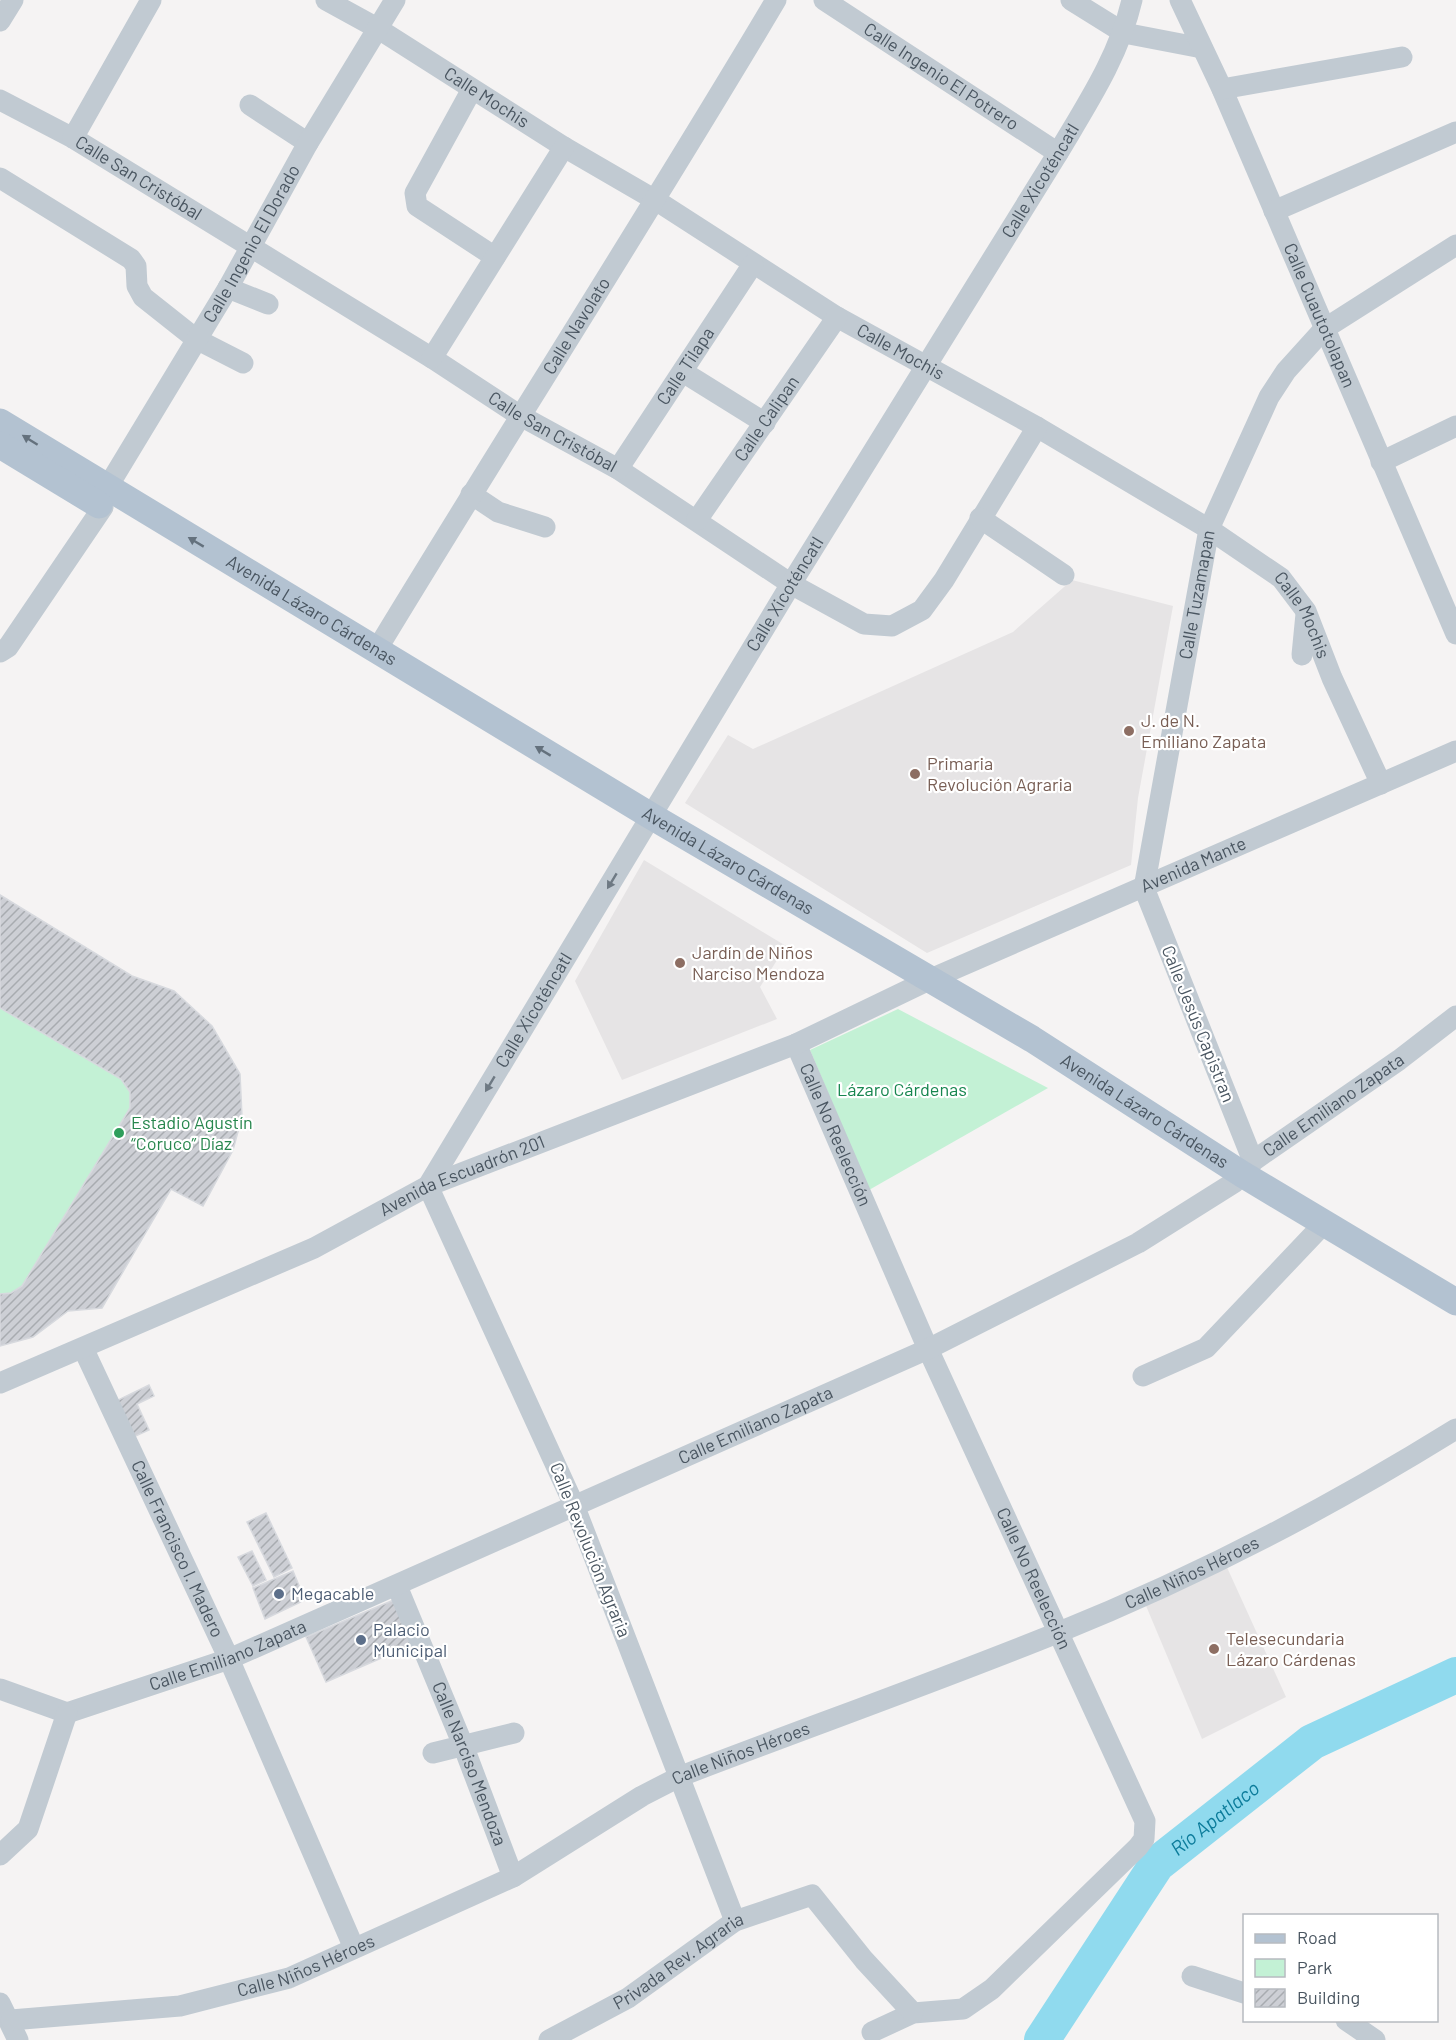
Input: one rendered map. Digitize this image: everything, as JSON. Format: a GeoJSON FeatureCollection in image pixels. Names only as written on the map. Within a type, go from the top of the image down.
{"type":"FeatureCollection","features":[{"type":"Feature","properties":{"kind":"main road","name":"Avenida Lázaro Cárdenas"},"geometry":{"type":"LineString","coordinates":[[0,422],[105,497],[232,574],[646,823],[1244,1172],[1456,1302]]}},
{"type":"Feature","properties":{"kind":"main road","name":"Avenida Lázaro Cárdenas"},"geometry":{"type":"LineString","coordinates":[[0,445],[105,497]]}},
{"type":"Feature","properties":{"kind":"main road","name":"Avenida Lázaro Cárdenas"},"geometry":{"type":"LineString","coordinates":[[232,574],[376,651],[646,823]]}},
{"type":"Feature","properties":{"kind":"main road","name":"Avenida Lázaro Cárdenas"},"geometry":{"type":"LineString","coordinates":[[1244,1172],[1316,1232],[1456,1315]]}},
{"type":"Feature","properties":{"kind":"street"},"geometry":{"type":"LineString","coordinates":[[0,21],[13,0]]}},
{"type":"Feature","properties":{"kind":"street"},"geometry":{"type":"LineString","coordinates":[[73,138],[151,0]]}},
{"type":"Feature","properties":{"kind":"street","name":"Calle Mochis"},"geometry":{"type":"LineString","coordinates":[[326,0],[377,28],[471,91],[657,201],[837,317],[1037,427],[1209,529],[1281,578],[1306,611],[1332,678],[1381,783]]}},
{"type":"Feature","properties":{"kind":"street","name":"Calle Ingenio El Dorado"},"geometry":{"type":"LineString","coordinates":[[4,650],[105,497],[251,248],[308,143],[395,0]]}},
{"type":"Feature","properties":{"kind":"street","name":"Calle Navolato"},"geometry":{"type":"LineString","coordinates":[[376,651],[519,416],[657,201],[776,0]]}},
{"type":"Feature","properties":{"kind":"street","name":"Calle Ingenio El Potrero"},"geometry":{"type":"LineString","coordinates":[[824,0],[1059,153]]}},
{"type":"Feature","properties":{"kind":"street"},"geometry":{"type":"LineString","coordinates":[[1071,0],[1124,33],[1202,48]]}},
{"type":"Feature","properties":{"kind":"street","name":"Calle Xicoténcatl"},"geometry":{"type":"LineString","coordinates":[[428,1186],[924,366],[1059,153],[1097,88],[1124,33],[1132,0]]}},
{"type":"Feature","properties":{"kind":"street","name":"Calle Cuautotolapan"},"geometry":{"type":"LineString","coordinates":[[1180,0],[1222,89],[1456,634]]}},
{"type":"Feature","properties":{"kind":"street"},"geometry":{"type":"LineString","coordinates":[[1222,89],[1402,57]]}},
{"type":"Feature","properties":{"kind":"street"},"geometry":{"type":"LineString","coordinates":[[471,91],[415,193],[417,206],[495,256]]}},
{"type":"Feature","properties":{"kind":"street","name":"Calle San Cristóbal"},"geometry":{"type":"LineString","coordinates":[[0,100],[73,138],[432,358],[519,416],[618,469],[698,520],[791,584],[864,624],[892,626],[922,610],[945,580],[980,518],[1037,427]]}},
{"type":"Feature","properties":{"kind":"street"},"geometry":{"type":"LineString","coordinates":[[250,105],[308,143]]}},
{"type":"Feature","properties":{"kind":"street"},"geometry":{"type":"LineString","coordinates":[[1274,211],[1456,132]]}},
{"type":"Feature","properties":{"kind":"street"},"geometry":{"type":"LineString","coordinates":[[432,358],[564,147]]}},
{"type":"Feature","properties":{"kind":"street"},"geometry":{"type":"LineString","coordinates":[[0,178],[131,259],[136,266],[137,286],[143,297],[196,339],[243,363]]}},
{"type":"Feature","properties":{"kind":"street","name":"Calle Tuzamapan"},"geometry":{"type":"LineString","coordinates":[[1144,888],[1209,529],[1269,397],[1286,371],[1324,329],[1456,245]]}},
{"type":"Feature","properties":{"kind":"street","name":"Calle Tilapa"},"geometry":{"type":"LineString","coordinates":[[618,469],[753,264]]}},
{"type":"Feature","properties":{"kind":"street"},"geometry":{"type":"LineString","coordinates":[[228,288],[268,304]]}},
{"type":"Feature","properties":{"kind":"street","name":"Calle Calipan"},"geometry":{"type":"LineString","coordinates":[[698,520],[837,317]]}},
{"type":"Feature","properties":{"kind":"street"},"geometry":{"type":"LineString","coordinates":[[682,372],[765,423]]}},
{"type":"Feature","properties":{"kind":"street"},"geometry":{"type":"LineString","coordinates":[[1381,462],[1456,426]]}},
{"type":"Feature","properties":{"kind":"street"},"geometry":{"type":"LineString","coordinates":[[471,494],[498,512],[545,527]]}},
{"type":"Feature","properties":{"kind":"street"},"geometry":{"type":"LineString","coordinates":[[980,518],[1064,575]]}},
{"type":"Feature","properties":{"kind":"street"},"geometry":{"type":"LineString","coordinates":[[1302,655],[1306,611]]}},
{"type":"Feature","properties":{"kind":"street","name":"Avenida Mante"},"geometry":{"type":"LineString","coordinates":[[922,984],[1456,750]]}},
{"type":"Feature","properties":{"kind":"street","name":"Calle Jesús Capistran"},"geometry":{"type":"LineString","coordinates":[[1144,888],[1244,1172]]}},
{"type":"Feature","properties":{"kind":"street","name":"Avenida Escuadrón 201"},"geometry":{"type":"LineString","coordinates":[[0,1383],[314,1248],[428,1186],[796,1044],[922,984]]}},
{"type":"Feature","properties":{"kind":"street","name":"Calle Emiliano Zapata"},"geometry":{"type":"LineString","coordinates":[[67,1713],[230,1659],[928,1349],[1138,1243],[1244,1172],[1456,1016]]}},
{"type":"Feature","properties":{"kind":"street","name":"Calle No Reelección"},"geometry":{"type":"LineString","coordinates":[[796,1044],[928,1349],[1144,1821],[1144,1839],[992,1989],[963,2009],[913,2013],[872,2032]]}},
{"type":"Feature","properties":{"kind":"street","name":"Calle Revolución Agraria"},"geometry":{"type":"LineString","coordinates":[[428,1186],[574,1505],[735,1920]]}},
{"type":"Feature","properties":{"kind":"street"},"geometry":{"type":"LineString","coordinates":[[1143,1376],[1206,1348],[1316,1232]]}},
{"type":"Feature","properties":{"kind":"street","name":"Calle Francisco I. Madero"},"geometry":{"type":"LineString","coordinates":[[83,1348],[230,1659],[354,1948]]}},
{"type":"Feature","properties":{"kind":"street","name":"Calle Niños Héroes"},"geometry":{"type":"LineString","coordinates":[[9,2021],[180,2006],[289,1978],[513,1877],[642,1796],[681,1776],[1059,1632],[1241,1550],[1309,1516],[1456,1429]]}},
{"type":"Feature","properties":{"kind":"street","name":"Calle Narciso Mendoza"},"geometry":{"type":"LineString","coordinates":[[397,1586],[463,1745],[513,1877]]}},
{"type":"Feature","properties":{"kind":"street"},"geometry":{"type":"LineString","coordinates":[[0,1689],[67,1713],[28,1828],[0,1855]]}},
{"type":"Feature","properties":{"kind":"street"},"geometry":{"type":"LineString","coordinates":[[433,1753],[514,1733]]}},
{"type":"Feature","properties":{"kind":"street","name":"Privada Rev. Agraria"},"geometry":{"type":"LineString","coordinates":[[549,2040],[628,1998],[735,1920],[812,1895],[864,1960],[913,2013]]}},
{"type":"Feature","properties":{"kind":"street"},"geometry":{"type":"LineString","coordinates":[[1192,1976],[1243,1992]]}},
{"type":"Feature","properties":{"kind":"street"},"geometry":{"type":"LineString","coordinates":[[1349,2022],[1375,2040]]}},
{"type":"Feature","properties":{"kind":"shaded area","name":"Primaria Revolución Agraria"},"geometry":{"type":"Polygon","coordinates":[[[1072,580],[1173,606],[1138,798],[1131,865],[927,953],[685,803],[728,735],[753,749],[1013,632],[1072,580]]]}},
{"type":"Feature","properties":{"kind":"shaded area","name":"Jardín de Niños Narciso Mendoza"},"geometry":{"type":"Polygon","coordinates":[[[644,860],[786,946],[760,987],[777,1019],[622,1080],[575,981],[644,860]]]}},
{"type":"Feature","properties":{"kind":"shaded area","name":"Telesecundaria Lázaro Cárdenas"},"geometry":{"type":"Polygon","coordinates":[[[1225,1563],[1286,1697],[1202,1739],[1144,1601],[1225,1563]]]}},
{"type":"Feature","properties":{"kind":"green space","name":"Estadio Agustín “Coruco” Díaz"},"geometry":{"type":"Polygon","coordinates":[[[0,895],[132,976],[174,991],[212,1026],[240,1074],[242,1117],[233,1150],[203,1206],[171,1189],[102,1308],[68,1311],[33,1337],[0,1346],[0,895]]]}},
{"type":"Feature","properties":{"kind":"green space","name":"Lázaro Cárdenas"},"geometry":{"type":"Polygon","coordinates":[[[898,1009],[1048,1088],[869,1190],[810,1050],[898,1009]]]}},
{"type":"Feature","properties":{"kind":"building","name":"Estadio Agustín “Coruco” Díaz"},"geometry":{"type":"Polygon","coordinates":[[[0,895],[132,976],[174,991],[212,1026],[240,1074],[242,1117],[233,1150],[203,1206],[171,1189],[102,1308],[68,1311],[33,1337],[0,1346],[0,1294],[11,1293],[22,1286],[130,1108],[130,1092],[121,1079],[0,1008],[0,895]]]}},
{"type":"Feature","properties":{"kind":"building"},"geometry":{"type":"Polygon","coordinates":[[[149,1385],[154,1396],[137,1404],[149,1430],[129,1439],[112,1403],[149,1385]]]}},
{"type":"Feature","properties":{"kind":"building"},"geometry":{"type":"Polygon","coordinates":[[[266,1513],[292,1568],[274,1577],[247,1522],[266,1513]]]}},
{"type":"Feature","properties":{"kind":"building"},"geometry":{"type":"Polygon","coordinates":[[[252,1551],[266,1580],[253,1586],[238,1557],[252,1551]]]}},
{"type":"Feature","properties":{"kind":"building","name":"Megacable"},"geometry":{"type":"Polygon","coordinates":[[[293,1571],[305,1600],[265,1619],[253,1588],[293,1571]]]}},
{"type":"Feature","properties":{"kind":"building","name":"Palacio Municipal"},"geometry":{"type":"Polygon","coordinates":[[[396,1599],[416,1643],[326,1682],[306,1637],[396,1599]]]}},
{"type":"Feature","properties":{"kind":"waterway","name":"Río Apatlaco"},"geometry":{"type":"LineString","coordinates":[[1042,2040],[1157,1864],[1312,1742],[1456,1675]]}},
{"type":"Feature","properties":{"kind":"place","name":"J. de N. Emiliano Zapata"},"geometry":{"type":"Point","coordinates":[1129,731]}},
{"type":"Feature","properties":{"kind":"place","name":"Primaria Revolución Agraria"},"geometry":{"type":"Point","coordinates":[915,774]}},
{"type":"Feature","properties":{"kind":"place","name":"Jardín de Niños Narciso Mendoza"},"geometry":{"type":"Point","coordinates":[680,963]}},
{"type":"Feature","properties":{"kind":"place","name":"Estadio Agustín “Coruco” Díaz"},"geometry":{"type":"Point","coordinates":[119,1133]}},
{"type":"Feature","properties":{"kind":"place","name":"Megacable"},"geometry":{"type":"Point","coordinates":[279,1594]}},
{"type":"Feature","properties":{"kind":"place","name":"Palacio Municipal"},"geometry":{"type":"Point","coordinates":[361,1640]}},
{"type":"Feature","properties":{"kind":"place","name":"Telesecundaria Lázaro Cárdenas"},"geometry":{"type":"Point","coordinates":[1214,1649]}}]}
